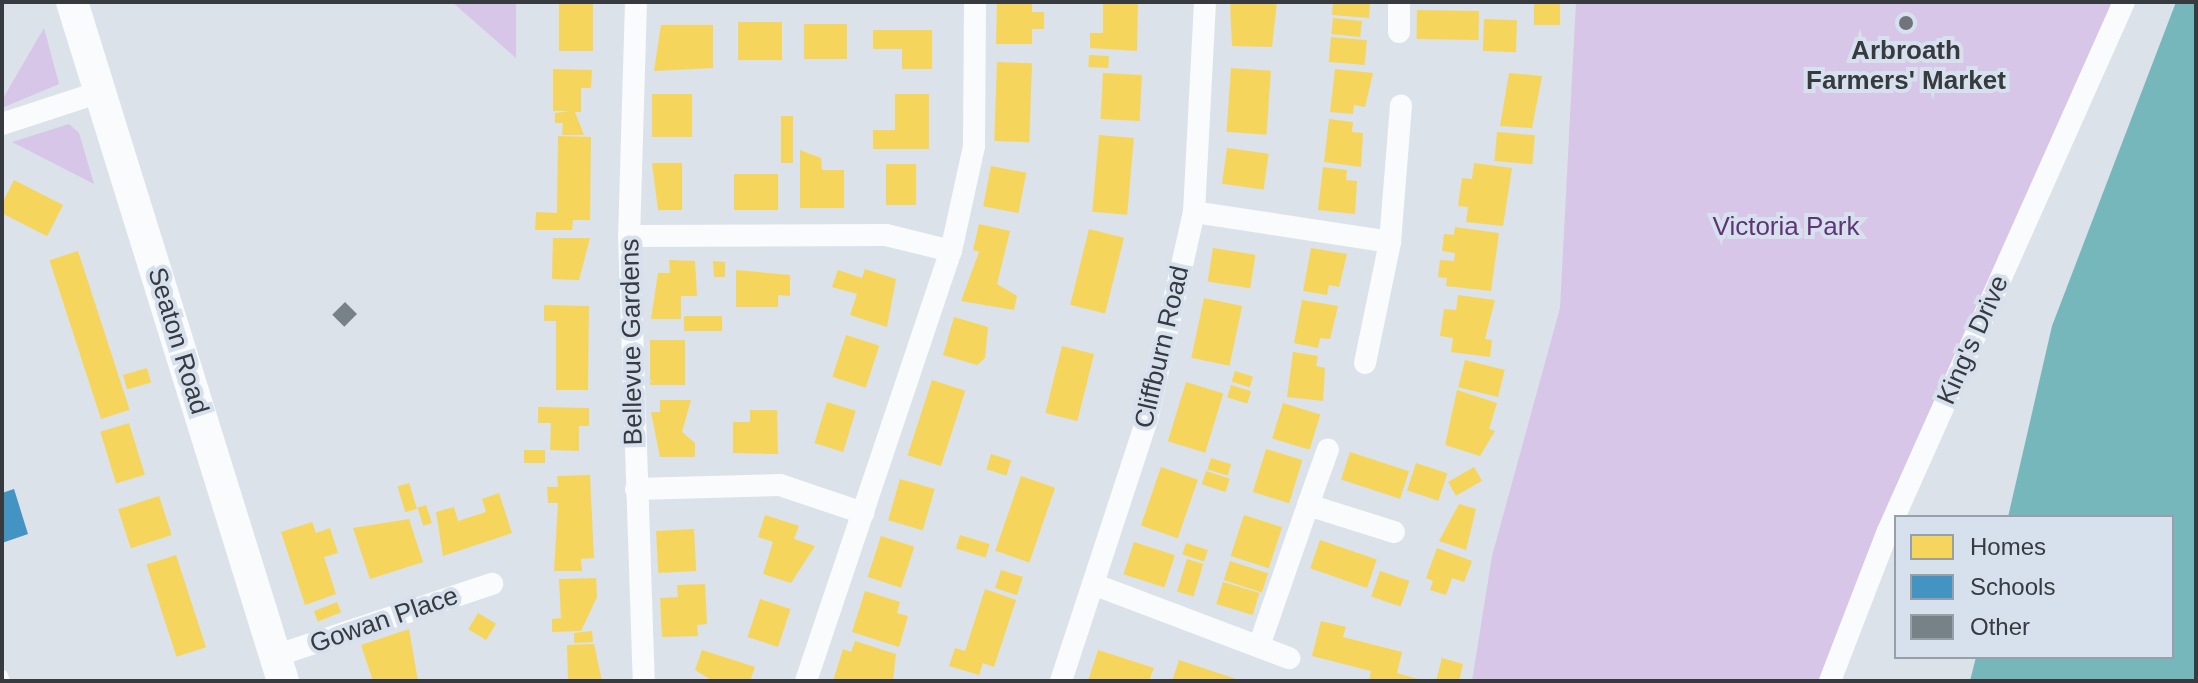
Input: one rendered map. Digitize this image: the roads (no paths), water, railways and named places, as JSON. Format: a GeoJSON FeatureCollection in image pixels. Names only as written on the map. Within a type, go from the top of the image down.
{"type":"FeatureCollection","features":[{"type":"Feature","properties":{"kind":"street","name":"Seaton Road"},"geometry":{"type":"LineString","coordinates":[[72,2],[279,669]]}},
{"type":"Feature","properties":{"kind":"street","name":"Bellevue Gardens"},"geometry":{"type":"LineString","coordinates":[[636,2],[629,236],[644,681]]}},
{"type":"Feature","properties":{"kind":"street"},"geometry":{"type":"LineString","coordinates":[[806,681],[951,251],[974,146],[975,2]]}},
{"type":"Feature","properties":{"kind":"street","name":"Cliffburn Road"},"geometry":{"type":"LineString","coordinates":[[1061,681],[1147,419],[1194,212],[1205,2]]}},
{"type":"Feature","properties":{"kind":"street"},"geometry":{"type":"LineString","coordinates":[[1399,2],[1399,32]]}},
{"type":"Feature","properties":{"kind":"street","name":"King's Drive"},"geometry":{"type":"LineString","coordinates":[[1895,515],[2124,2]]}},
{"type":"Feature","properties":{"kind":"street"},"geometry":{"type":"LineString","coordinates":[[2,124],[100,92]]}},
{"type":"Feature","properties":{"kind":"street"},"geometry":{"type":"LineString","coordinates":[[1365,363],[1390,242],[1401,105]]}},
{"type":"Feature","properties":{"kind":"street"},"geometry":{"type":"LineString","coordinates":[[1194,212],[1390,242]]}},
{"type":"Feature","properties":{"kind":"street"},"geometry":{"type":"LineString","coordinates":[[629,236],[886,235],[951,251]]}},
{"type":"Feature","properties":{"kind":"street"},"geometry":{"type":"LineString","coordinates":[[1259,646],[1328,449]]}},
{"type":"Feature","properties":{"kind":"street"},"geometry":{"type":"LineString","coordinates":[[636,489],[780,485],[863,513]]}},
{"type":"Feature","properties":{"kind":"street"},"geometry":{"type":"LineString","coordinates":[[1308,505],[1394,532]]}},
{"type":"Feature","properties":{"kind":"street","name":"King's Drive"},"geometry":{"type":"LineString","coordinates":[[1830,681],[1894,516]]}},
{"type":"Feature","properties":{"kind":"street","name":"Gowan Place"},"geometry":{"type":"LineString","coordinates":[[279,669],[492,584]]}},
{"type":"Feature","properties":{"kind":"street"},"geometry":{"type":"LineString","coordinates":[[1093,584],[1289,658]]}},
{"type":"Feature","properties":{"kind":"water"},"geometry":{"type":"Polygon","coordinates":[[[2176,2],[2196,2],[2196,681],[1970,681],[1976,659],[2174,659],[2174,515],[2008,515],[2052,326],[2176,2]]]}},
{"type":"Feature","properties":{"kind":"place","name":"Arbroath Farmers' Market"},"geometry":{"type":"Point","coordinates":[1906,23]}},
{"type":"Feature","properties":{"kind":"park label","name":"Victoria Park"},"geometry":{"type":"Point","coordinates":[1786,227]}}]}
